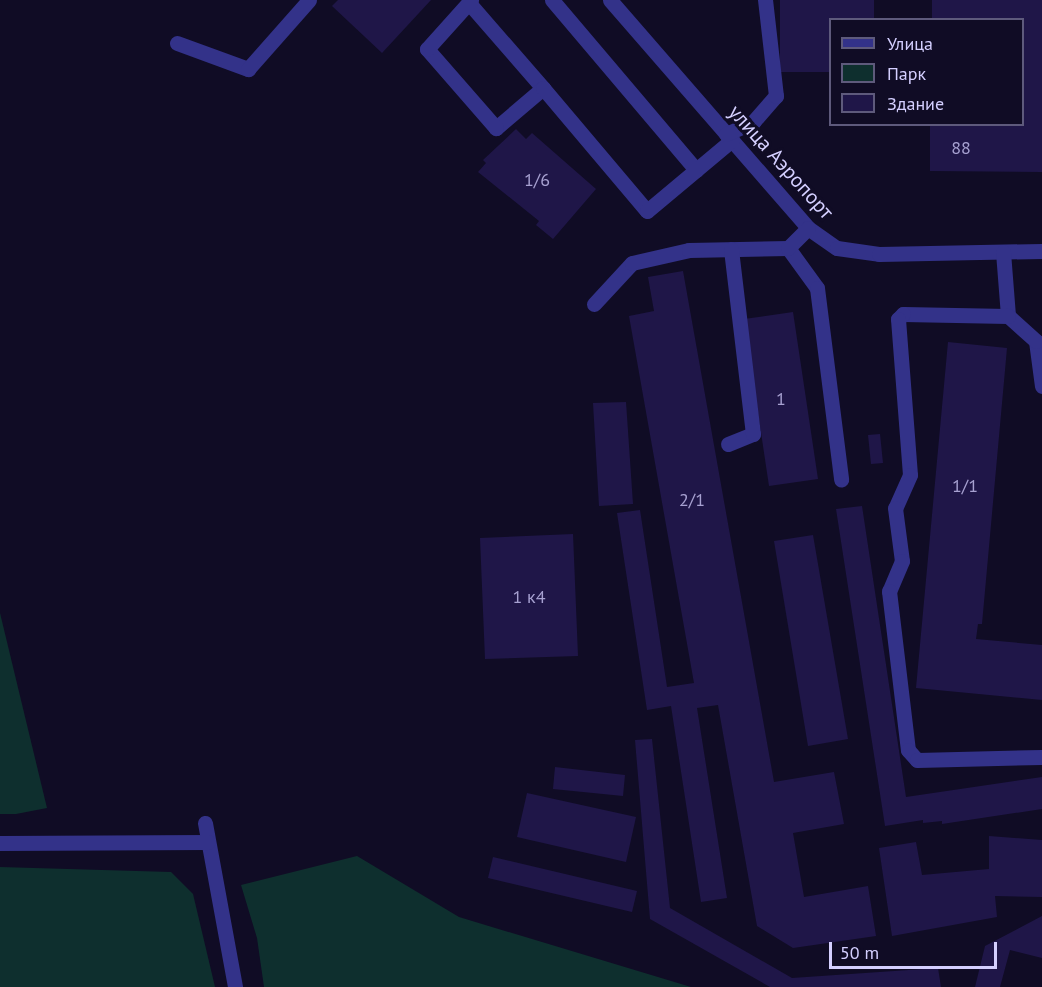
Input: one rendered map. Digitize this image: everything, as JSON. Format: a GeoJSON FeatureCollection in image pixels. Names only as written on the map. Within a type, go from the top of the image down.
{"type":"FeatureCollection","features":[{"type":"Feature","properties":{"kind":"street"},"geometry":{"type":"LineString","coordinates":[[177,42],[248,69],[309,0]]}},
{"type":"Feature","properties":{"kind":"street"},"geometry":{"type":"LineString","coordinates":[[552,0],[696,170]]}},
{"type":"Feature","properties":{"kind":"street","name":"улица Аэропорт"},"geometry":{"type":"LineString","coordinates":[[610,0],[808,228],[837,248],[879,254],[1042,251]]}},
{"type":"Feature","properties":{"kind":"street"},"geometry":{"type":"LineString","coordinates":[[543,88],[496,128],[427,49],[470,1],[647,211],[696,170],[729,137],[753,122],[776,96],[765,0]]}},
{"type":"Feature","properties":{"kind":"street"},"geometry":{"type":"LineString","coordinates":[[594,304],[632,263],[689,250],[788,248],[808,228]]}},
{"type":"Feature","properties":{"kind":"street"},"geometry":{"type":"LineString","coordinates":[[788,248],[816,288],[841,479]]}},
{"type":"Feature","properties":{"kind":"street"},"geometry":{"type":"LineString","coordinates":[[728,444],[753,434],[731,249]]}},
{"type":"Feature","properties":{"kind":"street"},"geometry":{"type":"LineString","coordinates":[[1003,252],[1008,316]]}},
{"type":"Feature","properties":{"kind":"street"},"geometry":{"type":"LineString","coordinates":[[1042,386],[1036,341],[1008,316],[903,314],[897,319],[910,475],[895,508],[902,561],[888,591],[911,757],[1042,757]]}},
{"type":"Feature","properties":{"kind":"street"},"geometry":{"type":"LineString","coordinates":[[205,823],[235,987]]}},
{"type":"Feature","properties":{"kind":"street"},"geometry":{"type":"LineString","coordinates":[[0,843],[208,842]]}},
{"type":"Feature","properties":{"kind":"green space"},"geometry":{"type":"Polygon","coordinates":[[[0,613],[47,808],[16,814],[0,814],[0,613]]]}},
{"type":"Feature","properties":{"kind":"green space"},"geometry":{"type":"Polygon","coordinates":[[[357,856],[459,917],[691,987],[264,987],[257,938],[241,885],[357,856]]]}},
{"type":"Feature","properties":{"kind":"green space"},"geometry":{"type":"Polygon","coordinates":[[[0,867],[171,872],[193,894],[215,987],[0,987],[0,867]]]}},
{"type":"Feature","properties":{"kind":"building"},"geometry":{"type":"Polygon","coordinates":[[[338,0],[431,0],[382,53],[332,6],[338,0]]]}},
{"type":"Feature","properties":{"kind":"building"},"geometry":{"type":"Polygon","coordinates":[[[780,0],[874,0],[874,18],[829,18],[829,72],[780,72],[780,0]]]}},
{"type":"Feature","properties":{"kind":"building"},"geometry":{"type":"Polygon","coordinates":[[[932,0],[1042,0],[1042,172],[930,171],[930,126],[1024,126],[1024,18],[932,18],[932,0]]]}},
{"type":"Feature","properties":{"kind":"building"},"geometry":{"type":"Polygon","coordinates":[[[516,129],[526,139],[532,133],[596,189],[553,239],[536,225],[539,221],[478,172],[486,163],[483,160],[516,129]]]}},
{"type":"Feature","properties":{"kind":"building"},"geometry":{"type":"Polygon","coordinates":[[[683,271],[774,782],[834,772],[844,824],[793,833],[804,897],[868,886],[876,936],[793,948],[757,926],[718,705],[697,708],[727,898],[701,902],[671,706],[647,710],[617,513],[640,510],[667,687],[694,683],[629,316],[654,311],[648,277],[683,271]]]}},
{"type":"Feature","properties":{"kind":"building"},"geometry":{"type":"Polygon","coordinates":[[[793,312],[818,479],[769,486],[744,319],[793,312]]]}},
{"type":"Feature","properties":{"kind":"building"},"geometry":{"type":"Polygon","coordinates":[[[948,342],[1007,348],[982,624],[978,624],[976,639],[1042,645],[1042,700],[916,688],[948,342]]]}},
{"type":"Feature","properties":{"kind":"building"},"geometry":{"type":"Polygon","coordinates":[[[626,402],[633,504],[599,506],[593,403],[626,402]]]}},
{"type":"Feature","properties":{"kind":"building"},"geometry":{"type":"Polygon","coordinates":[[[880,434],[883,463],[871,464],[868,435],[880,434]]]}},
{"type":"Feature","properties":{"kind":"building"},"geometry":{"type":"Polygon","coordinates":[[[862,506],[906,797],[1042,777],[1042,809],[942,824],[942,821],[923,823],[923,820],[885,826],[836,509],[862,506]]]}},
{"type":"Feature","properties":{"kind":"building"},"geometry":{"type":"Polygon","coordinates":[[[573,534],[578,656],[485,659],[480,538],[573,534]]]}},
{"type":"Feature","properties":{"kind":"building"},"geometry":{"type":"Polygon","coordinates":[[[813,535],[848,739],[808,746],[774,541],[813,535]]]}},
{"type":"Feature","properties":{"kind":"building"},"geometry":{"type":"Polygon","coordinates":[[[652,739],[670,908],[792,978],[938,968],[941,987],[770,987],[650,919],[635,740],[652,739]]]}},
{"type":"Feature","properties":{"kind":"building"},"geometry":{"type":"Polygon","coordinates":[[[555,767],[625,775],[623,796],[553,789],[555,767]]]}},
{"type":"Feature","properties":{"kind":"building"},"geometry":{"type":"Polygon","coordinates":[[[527,793],[636,817],[626,862],[517,837],[527,793]]]}},
{"type":"Feature","properties":{"kind":"building"},"geometry":{"type":"Polygon","coordinates":[[[989,836],[1042,840],[1042,897],[995,896],[997,917],[892,936],[879,848],[916,842],[922,875],[989,869],[989,836]]]}},
{"type":"Feature","properties":{"kind":"building"},"geometry":{"type":"Polygon","coordinates":[[[493,857],[637,891],[632,912],[488,878],[493,857]]]}},
{"type":"Feature","properties":{"kind":"building"},"geometry":{"type":"Polygon","coordinates":[[[1042,916],[1042,958],[1010,950],[1000,987],[975,987],[985,946],[1042,916]]]}}]}
